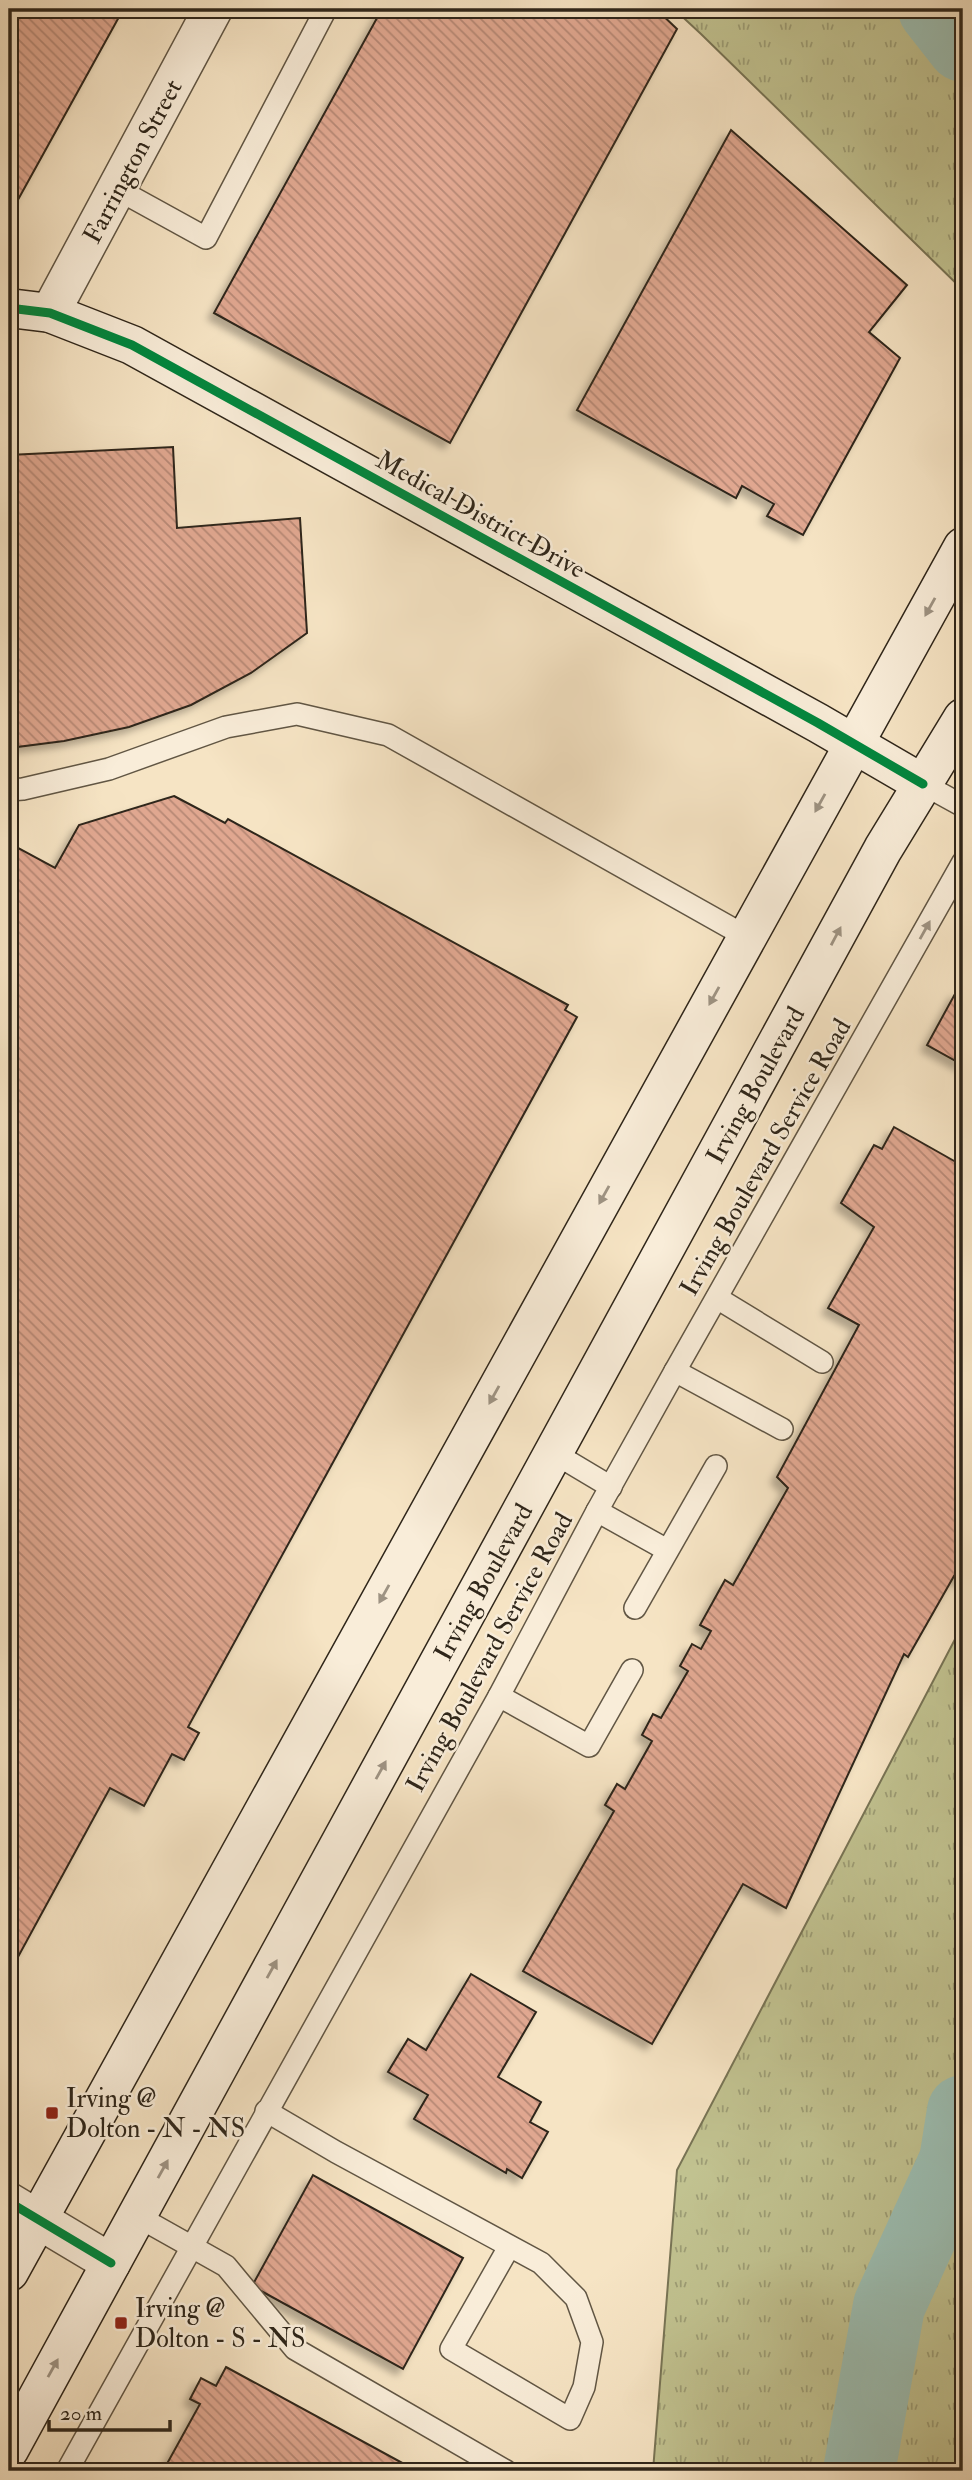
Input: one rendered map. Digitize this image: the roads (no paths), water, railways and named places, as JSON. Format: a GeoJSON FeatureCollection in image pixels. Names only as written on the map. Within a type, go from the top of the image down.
{"type":"FeatureCollection","features":[{"type":"Feature","properties":{"kind":"main road","name":"Farrington Street"},"geometry":{"type":"LineString","coordinates":[[50,313],[213,9]]}},
{"type":"Feature","properties":{"kind":"main road","name":"Medical District Drive"},"geometry":{"type":"LineString","coordinates":[[9,308],[50,313],[132,345],[923,784]]}},
{"type":"Feature","properties":{"kind":"main road"},"geometry":{"type":"LineString","coordinates":[[9,2272],[23,2210],[747,937],[963,547]]}},
{"type":"Feature","properties":{"kind":"main road","name":"Irving Boulevard"},"geometry":{"type":"LineString","coordinates":[[9,2450],[883,849],[963,718]]}},
{"type":"Feature","properties":{"kind":"main road"},"geometry":{"type":"LineString","coordinates":[[23,2210],[111,2263]]}},
{"type":"Feature","properties":{"kind":"lane"},"geometry":{"type":"LineString","coordinates":[[117,189],[206,238],[326,9]]}},
{"type":"Feature","properties":{"kind":"lane"},"geometry":{"type":"LineString","coordinates":[[9,790],[109,769],[226,727],[297,715],[388,735],[747,937]]}},
{"type":"Feature","properties":{"kind":"lane","name":"Medical District Drive"},"geometry":{"type":"LineString","coordinates":[[923,784],[963,806]]}},
{"type":"Feature","properties":{"kind":"lane","name":"Irving Boulevard Service Road"},"geometry":{"type":"LineString","coordinates":[[67,2471],[499,1696],[597,1511],[963,862]]}},
{"type":"Feature","properties":{"kind":"lane"},"geometry":{"type":"LineString","coordinates":[[717,1298],[822,1362]]}},
{"type":"Feature","properties":{"kind":"lane"},"geometry":{"type":"LineString","coordinates":[[676,1371],[782,1429]]}},
{"type":"Feature","properties":{"kind":"lane"},"geometry":{"type":"LineString","coordinates":[[554,1453],[611,1487]]}},
{"type":"Feature","properties":{"kind":"lane"},"geometry":{"type":"LineString","coordinates":[[635,1608],[716,1466]]}},
{"type":"Feature","properties":{"kind":"lane"},"geometry":{"type":"LineString","coordinates":[[597,1511],[667,1550]]}},
{"type":"Feature","properties":{"kind":"lane"},"geometry":{"type":"LineString","coordinates":[[499,1696],[590,1746],[632,1670]]}},
{"type":"Feature","properties":{"kind":"lane"},"geometry":{"type":"LineString","coordinates":[[266,2111],[541,2263],[576,2298],[592,2342],[584,2387],[570,2419],[451,2349],[509,2246]]}},
{"type":"Feature","properties":{"kind":"lane"},"geometry":{"type":"LineString","coordinates":[[137,2216],[226,2266],[295,2349],[506,2471]]}},
{"type":"Feature","properties":{"kind":"waterway"},"geometry":{"type":"LineString","coordinates":[[934,9],[963,46]]}},
{"type":"Feature","properties":{"kind":"waterway"},"geometry":{"type":"LineString","coordinates":[[859,2471],[889,2306],[955,2161],[963,2111]]}},
{"type":"Feature","properties":{"kind":"place","name":"Irving @ Dolton - N - NS"},"geometry":{"type":"Point","coordinates":[52,2113]}},
{"type":"Feature","properties":{"kind":"place","name":"Irving @ Dolton - S - NS"},"geometry":{"type":"Point","coordinates":[121,2323]}}]}
